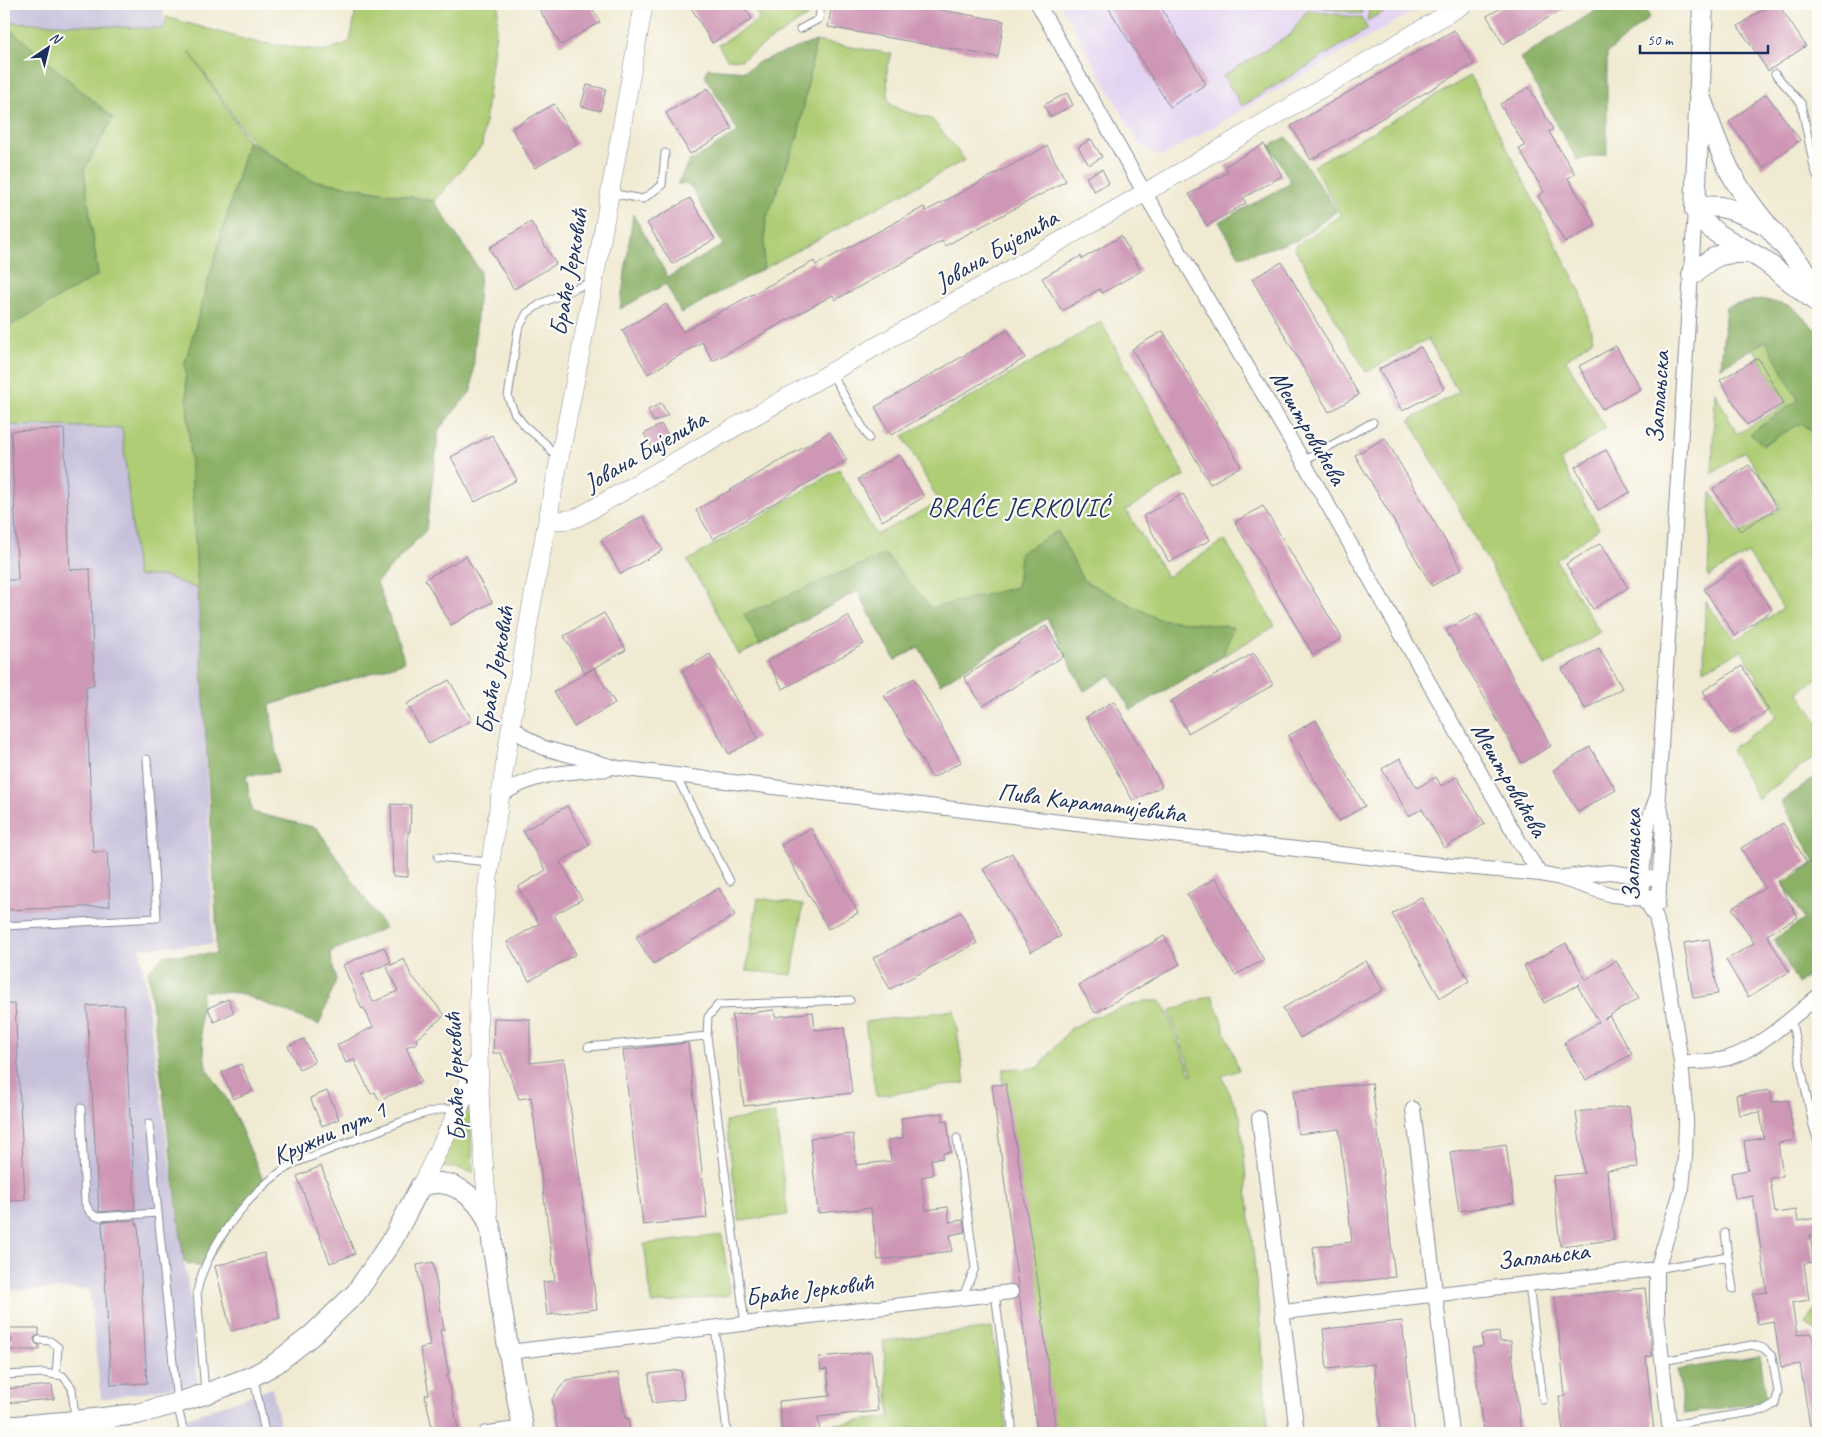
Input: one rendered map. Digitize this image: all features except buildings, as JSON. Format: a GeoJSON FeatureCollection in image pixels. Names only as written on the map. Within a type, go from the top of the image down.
{"type":"FeatureCollection","features":[{"type":"Feature","properties":{"kind":"main road","name":"Заплањска"},"geometry":{"type":"LineString","coordinates":[[1695,210],[1703,4]]}},
{"type":"Feature","properties":{"kind":"main road"},"geometry":{"type":"LineString","coordinates":[[1699,93],[1716,142],[1733,176],[1768,226],[1818,287]]}},
{"type":"Feature","properties":{"kind":"main road"},"geometry":{"type":"LineString","coordinates":[[1768,226],[1725,208],[1711,206],[1695,210],[1701,220],[1711,229],[1752,253],[1818,303]]}},
{"type":"Feature","properties":{"kind":"main road"},"geometry":{"type":"LineString","coordinates":[[1692,275],[1709,259],[1719,255],[1734,252],[1752,253]]}},
{"type":"Feature","properties":{"kind":"main road"},"geometry":{"type":"LineString","coordinates":[[4,1427],[76,1421],[110,1426],[137,1414],[177,1404],[253,1376],[275,1364],[294,1350],[356,1293],[393,1239],[420,1187],[440,1182],[459,1188],[473,1200],[490,1226]]}},
{"type":"Feature","properties":{"kind":"main road","name":"Браће Јерковић"},"geometry":{"type":"LineString","coordinates":[[490,1226],[523,1429]]}},
{"type":"Feature","properties":{"kind":"street","name":"Браће Јерковић"},"geometry":{"type":"LineString","coordinates":[[490,1226],[483,1156],[477,1053],[480,956],[489,862],[510,724],[558,461],[594,282],[644,4]]}},
{"type":"Feature","properties":{"kind":"street","name":"Мештровићева"},"geometry":{"type":"LineString","coordinates":[[1038,4],[1144,192],[1303,461],[1520,843],[1540,874]]}},
{"type":"Feature","properties":{"kind":"street","name":"Јована Бијелића"},"geometry":{"type":"LineString","coordinates":[[548,519],[572,520],[1144,192],[1464,4]]}},
{"type":"Feature","properties":{"kind":"street","name":"Заплањска"},"geometry":{"type":"LineString","coordinates":[[1656,917],[1660,895],[1663,822],[1658,794],[1695,210]]}},
{"type":"Feature","properties":{"kind":"street","name":"Пива Караматијевића"},"geometry":{"type":"LineString","coordinates":[[510,724],[523,736],[544,748],[618,768],[1421,863],[1540,874],[1560,878],[1612,895],[1644,898],[1660,895]]}},
{"type":"Feature","properties":{"kind":"street","name":"Пива Караматијевића"},"geometry":{"type":"LineString","coordinates":[[500,796],[514,786],[540,776],[618,768]]}},
{"type":"Feature","properties":{"kind":"street","name":"Заплањска"},"geometry":{"type":"LineString","coordinates":[[1658,794],[1650,819],[1642,876],[1644,898],[1656,917],[1664,952],[1682,1062],[1686,1118],[1684,1172],[1678,1202],[1657,1269],[1657,1314],[1670,1429]]}},
{"type":"Feature","properties":{"kind":"street","name":"Пива Караматијевића"},"geometry":{"type":"LineString","coordinates":[[1560,878],[1610,872],[1660,880]]}},
{"type":"Feature","properties":{"kind":"street"},"geometry":{"type":"LineString","coordinates":[[1682,1062],[1726,1059],[1738,1055],[1764,1038],[1818,996]]}},
{"type":"Feature","properties":{"kind":"street"},"geometry":{"type":"LineString","coordinates":[[420,1187],[459,1109],[470,1081],[477,1053]]}},
{"type":"Feature","properties":{"kind":"street"},"geometry":{"type":"LineString","coordinates":[[1413,1109],[1452,1433]]}},
{"type":"Feature","properties":{"kind":"street"},"geometry":{"type":"LineString","coordinates":[[1259,1118],[1297,1433]]}},
{"type":"Feature","properties":{"kind":"street","name":"Заплањска"},"geometry":{"type":"LineString","coordinates":[[1283,1312],[1657,1269]]}},
{"type":"Feature","properties":{"kind":"street","name":"Браће Јерковић"},"geometry":{"type":"LineString","coordinates":[[509,1352],[963,1296],[1011,1292]]}},
{"type":"Feature","properties":{"kind":"lane"},"geometry":{"type":"LineString","coordinates":[[800,29],[819,19],[822,4]]}},
{"type":"Feature","properties":{"kind":"lane"},"geometry":{"type":"LineString","coordinates":[[1775,74],[1801,103],[1814,168],[1818,178]]}},
{"type":"Feature","properties":{"kind":"lane"},"geometry":{"type":"LineString","coordinates":[[609,193],[643,199],[662,185],[665,153]]}},
{"type":"Feature","properties":{"kind":"lane"},"geometry":{"type":"LineString","coordinates":[[558,461],[546,444],[525,426],[515,414],[508,397],[518,330],[527,313],[542,303],[594,282]]}},
{"type":"Feature","properties":{"kind":"lane"},"geometry":{"type":"LineString","coordinates":[[830,373],[869,438]]}},
{"type":"Feature","properties":{"kind":"lane"},"geometry":{"type":"LineString","coordinates":[[1303,461],[1374,422]]}},
{"type":"Feature","properties":{"kind":"lane"},"geometry":{"type":"LineString","coordinates":[[4,926],[157,918],[147,760]]}},
{"type":"Feature","properties":{"kind":"lane"},"geometry":{"type":"LineString","coordinates":[[676,776],[730,881]]}},
{"type":"Feature","properties":{"kind":"lane"},"geometry":{"type":"LineString","coordinates":[[438,857],[489,862]]}},
{"type":"Feature","properties":{"kind":"lane"},"geometry":{"type":"LineString","coordinates":[[745,1324],[707,1036],[708,1018],[718,1005],[850,1000]]}},
{"type":"Feature","properties":{"kind":"lane"},"geometry":{"type":"LineString","coordinates":[[1791,1018],[1813,1126],[1818,1141]]}},
{"type":"Feature","properties":{"kind":"lane"},"geometry":{"type":"LineString","coordinates":[[588,1047],[707,1036]]}},
{"type":"Feature","properties":{"kind":"lane"},"geometry":{"type":"LineString","coordinates":[[80,1108],[85,1202],[87,1209],[98,1217],[158,1213]]}},
{"type":"Feature","properties":{"kind":"lane","name":"Кружни пут 1"},"geometry":{"type":"LineString","coordinates":[[205,1394],[198,1292],[200,1276],[214,1248],[254,1194],[279,1172],[295,1163],[419,1115],[443,1109],[459,1109]]}},
{"type":"Feature","properties":{"kind":"lane"},"geometry":{"type":"LineString","coordinates":[[149,1123],[177,1404],[184,1433]]}},
{"type":"Feature","properties":{"kind":"lane"},"geometry":{"type":"LineString","coordinates":[[957,1138],[975,1268],[963,1296]]}},
{"type":"Feature","properties":{"kind":"lane"},"geometry":{"type":"LineString","coordinates":[[1725,1233],[1733,1289]]}},
{"type":"Feature","properties":{"kind":"lane"},"geometry":{"type":"LineString","coordinates":[[1657,1269],[1728,1256]]}},
{"type":"Feature","properties":{"kind":"lane"},"geometry":{"type":"LineString","coordinates":[[1529,1284],[1543,1400]]}},
{"type":"Feature","properties":{"kind":"lane"},"geometry":{"type":"LineString","coordinates":[[995,1293],[1012,1425],[1011,1433]]}},
{"type":"Feature","properties":{"kind":"lane"},"geometry":{"type":"LineString","coordinates":[[715,1327],[727,1433]]}},
{"type":"Feature","properties":{"kind":"lane"},"geometry":{"type":"LineString","coordinates":[[38,1340],[50,1341],[58,1347],[56,1375]]}},
{"type":"Feature","properties":{"kind":"lane"},"geometry":{"type":"LineString","coordinates":[[1662,1360],[1752,1345],[1763,1348],[1772,1356],[1778,1392],[1775,1404],[1765,1410],[1670,1429]]}},
{"type":"Feature","properties":{"kind":"lane"},"geometry":{"type":"LineString","coordinates":[[4,1375],[44,1373],[63,1376],[72,1388],[76,1421]]}},
{"type":"Feature","properties":{"kind":"lane"},"geometry":{"type":"LineString","coordinates":[[253,1376],[265,1433]]}},
{"type":"Feature","properties":{"kind":"lane"},"geometry":{"type":"LineString","coordinates":[[484,1433],[484,1430],[523,1429]]}},
{"type":"Feature","properties":{"kind":"shaded area"},"geometry":{"type":"Polygon","coordinates":[[[4,4],[163,4],[175,270],[185,363],[205,733],[213,944],[140,948],[188,1284],[198,1383],[101,1399],[89,1289],[9,1290],[4,1297],[4,4]]]}},
{"type":"Feature","properties":{"kind":"shaded area"},"geometry":{"type":"Polygon","coordinates":[[[1060,4],[1426,4],[1161,157],[1139,144],[1060,4]]]}},
{"type":"Feature","properties":{"kind":"shaded area"},"geometry":{"type":"Polygon","coordinates":[[[272,1388],[282,1433],[131,1433],[170,1424],[272,1388]]]}},
{"type":"Feature","properties":{"kind":"green space"},"geometry":{"type":"Polygon","coordinates":[[[4,4],[7,4],[8,22],[164,29],[166,17],[254,42],[324,51],[350,42],[357,4],[499,4],[482,146],[434,201],[311,180],[251,141],[189,51],[248,141],[185,363],[198,589],[165,576],[137,576],[122,428],[4,425],[4,313],[10,325],[98,275],[84,170],[113,118],[4,24],[4,4]]]}},
{"type":"Feature","properties":{"kind":"green space"},"geometry":{"type":"Polygon","coordinates":[[[751,4],[812,4],[810,14],[741,60],[727,59],[718,45],[760,19],[751,4]]]}},
{"type":"Feature","properties":{"kind":"green space"},"geometry":{"type":"Polygon","coordinates":[[[1302,4],[1363,4],[1361,14],[1302,4]]]}},
{"type":"Feature","properties":{"kind":"green space"},"geometry":{"type":"Polygon","coordinates":[[[1370,4],[1397,4],[1367,21],[1370,4]]]}},
{"type":"Feature","properties":{"kind":"green space"},"geometry":{"type":"Polygon","coordinates":[[[1606,4],[1642,4],[1650,17],[1607,53],[1607,154],[1577,160],[1520,58],[1606,4]]]}},
{"type":"Feature","properties":{"kind":"green space"},"geometry":{"type":"Polygon","coordinates":[[[1307,10],[1361,18],[1368,29],[1242,106],[1223,76],[1290,35],[1307,10]]]}},
{"type":"Feature","properties":{"kind":"green space"},"geometry":{"type":"Polygon","coordinates":[[[4,24],[113,118],[84,170],[98,275],[10,326],[4,313],[4,24]]]}},
{"type":"Feature","properties":{"kind":"green space"},"geometry":{"type":"Polygon","coordinates":[[[816,41],[892,54],[887,66],[888,102],[900,110],[932,119],[965,160],[763,269],[766,219],[798,136],[816,41]]]}},
{"type":"Feature","properties":{"kind":"green space"},"geometry":{"type":"Polygon","coordinates":[[[816,41],[798,136],[766,219],[763,269],[681,313],[666,284],[620,309],[633,214],[668,277],[723,245],[692,188],[686,184],[677,184],[690,160],[693,160],[738,132],[705,76],[708,68],[745,71],[761,61],[816,41]]]}},
{"type":"Feature","properties":{"kind":"green space"},"geometry":{"type":"Polygon","coordinates":[[[1470,76],[1581,293],[1593,339],[1566,360],[1606,428],[1560,460],[1599,528],[1556,560],[1600,633],[1545,666],[1410,420],[1458,392],[1428,339],[1366,372],[1294,247],[1341,215],[1313,166],[1470,76]]]}},
{"type":"Feature","properties":{"kind":"green space"},"geometry":{"type":"Polygon","coordinates":[[[1287,137],[1337,211],[1298,240],[1240,257],[1219,222],[1291,183],[1270,146],[1287,137]]]}},
{"type":"Feature","properties":{"kind":"green space"},"geometry":{"type":"Polygon","coordinates":[[[248,141],[311,180],[434,201],[480,271],[472,390],[439,429],[426,530],[377,582],[405,662],[270,705],[278,772],[246,775],[252,812],[317,828],[385,928],[330,952],[336,980],[319,1025],[239,993],[202,991],[200,1024],[206,1067],[230,1104],[265,1184],[254,1194],[204,1268],[184,1262],[148,971],[165,955],[216,954],[216,917],[185,363],[248,141]]]}},
{"type":"Feature","properties":{"kind":"green space"},"geometry":{"type":"Polygon","coordinates":[[[1761,299],[1792,307],[1818,332],[1818,429],[1812,432],[1818,442],[1818,556],[1808,562],[1818,577],[1818,678],[1798,692],[1818,723],[1818,754],[1758,799],[1731,749],[1777,717],[1742,650],[1704,670],[1705,601],[1735,640],[1783,608],[1748,553],[1708,577],[1711,492],[1739,534],[1781,508],[1745,451],[1712,474],[1715,392],[1737,434],[1786,404],[1753,348],[1721,367],[1726,307],[1761,299]]]}},
{"type":"Feature","properties":{"kind":"green space"},"geometry":{"type":"Polygon","coordinates":[[[1761,299],[1792,307],[1818,332],[1818,429],[1812,432],[1801,423],[1763,445],[1750,433],[1798,400],[1766,341],[1721,367],[1726,307],[1761,299]]]}},
{"type":"Feature","properties":{"kind":"green space"},"geometry":{"type":"Polygon","coordinates":[[[1101,322],[1185,475],[1126,510],[1167,577],[1225,540],[1275,626],[1131,710],[1110,675],[1084,691],[1047,618],[940,684],[919,647],[895,660],[857,591],[739,655],[706,592],[687,561],[839,469],[876,535],[939,502],[903,436],[1101,322]]]}},
{"type":"Feature","properties":{"kind":"green space"},"geometry":{"type":"Polygon","coordinates":[[[1058,531],[1083,580],[1158,619],[1233,627],[1223,656],[1131,710],[1110,675],[1084,691],[1047,618],[940,684],[919,647],[895,660],[857,591],[760,645],[744,614],[885,554],[931,608],[1017,587],[1020,553],[1058,531]]]}},
{"type":"Feature","properties":{"kind":"green space"},"geometry":{"type":"Polygon","coordinates":[[[1818,774],[1818,966],[1798,984],[1774,939],[1804,920],[1783,883],[1815,862],[1781,802],[1818,774]]]}},
{"type":"Feature","properties":{"kind":"green space"},"geometry":{"type":"Polygon","coordinates":[[[758,898],[803,905],[792,975],[746,971],[758,898]]]}},
{"type":"Feature","properties":{"kind":"green space"},"geometry":{"type":"Polygon","coordinates":[[[1212,995],[1239,1070],[1222,1076],[1240,1116],[1269,1433],[1051,1433],[1035,1293],[1003,1087],[1003,1069],[1038,1068],[1070,1029],[1093,1017],[1145,1001],[1160,1001],[1167,1012],[1191,1075],[1193,1075],[1169,1011],[1212,995]]]}},
{"type":"Feature","properties":{"kind":"green space"},"geometry":{"type":"Polygon","coordinates":[[[954,1010],[965,1083],[876,1096],[865,1022],[954,1010]]]}},
{"type":"Feature","properties":{"kind":"green space"},"geometry":{"type":"Polygon","coordinates":[[[469,1097],[473,1173],[457,1168],[439,1167],[469,1097]]]}},
{"type":"Feature","properties":{"kind":"green space"},"geometry":{"type":"Polygon","coordinates":[[[775,1114],[788,1215],[739,1221],[726,1121],[775,1114]]]}},
{"type":"Feature","properties":{"kind":"green space"},"geometry":{"type":"Polygon","coordinates":[[[722,1235],[730,1295],[652,1304],[644,1244],[722,1235]]]}},
{"type":"Feature","properties":{"kind":"green space"},"geometry":{"type":"Polygon","coordinates":[[[1818,1309],[1818,1332],[1806,1324],[1813,1311],[1818,1309]]]}},
{"type":"Feature","properties":{"kind":"green space"},"geometry":{"type":"Polygon","coordinates":[[[992,1328],[1006,1425],[1002,1433],[830,1433],[829,1425],[890,1417],[883,1341],[992,1328]]]}},
{"type":"Feature","properties":{"kind":"green space"},"geometry":{"type":"Polygon","coordinates":[[[1760,1356],[1767,1401],[1684,1414],[1677,1370],[1760,1356]]]}},
{"type":"Feature","properties":{"kind":"district","name":"BRAĆE JERKOVIĆ"},"geometry":{"type":"Point","coordinates":[1019,507]}}]}
